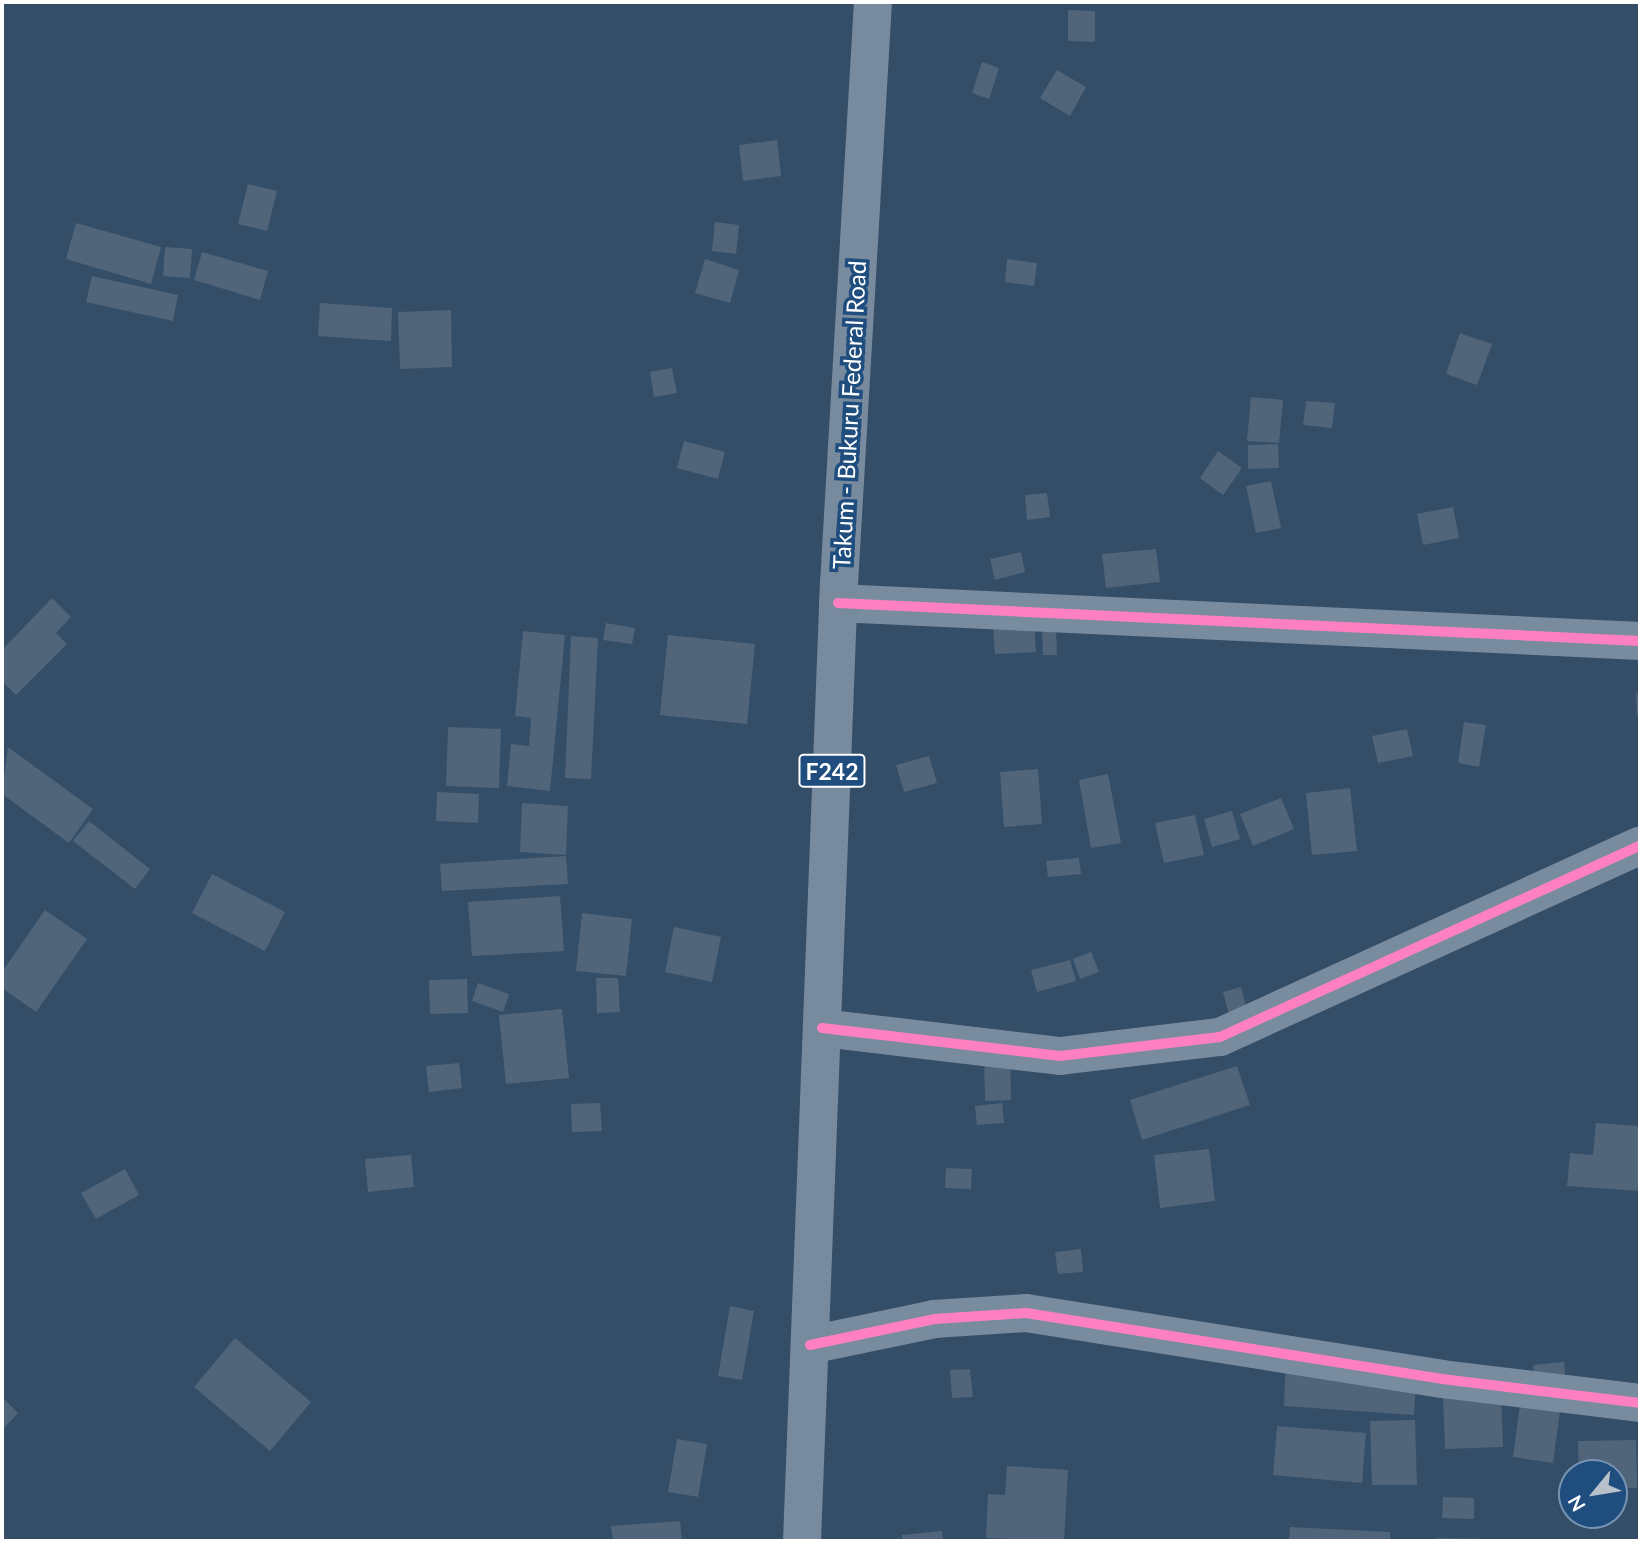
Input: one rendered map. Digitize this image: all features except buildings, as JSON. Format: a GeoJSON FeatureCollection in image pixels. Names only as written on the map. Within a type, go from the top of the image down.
{"type":"FeatureCollection","features":[{"type":"Feature","properties":{"kind":"main road","name":"Takum - Bukuru Federal Road"},"geometry":{"type":"LineString","coordinates":[[802,1541],[838,603],[873,2]]}},
{"type":"Feature","properties":{"kind":"street"},"geometry":{"type":"LineString","coordinates":[[838,603],[1640,640]]}},
{"type":"Feature","properties":{"kind":"street"},"geometry":{"type":"LineString","coordinates":[[822,1028],[1060,1056],[1220,1037],[1640,846]]}},
{"type":"Feature","properties":{"kind":"street"},"geometry":{"type":"LineString","coordinates":[[810,1345],[934,1319],[1026,1313],[1441,1379],[1640,1403]]}},
{"type":"Feature","properties":{"kind":"cycle path"},"geometry":{"type":"LineString","coordinates":[[838,603],[1640,641]]}},
{"type":"Feature","properties":{"kind":"cycle path"},"geometry":{"type":"LineString","coordinates":[[822,1028],[1060,1056],[1220,1037],[1640,846]]}},
{"type":"Feature","properties":{"kind":"cycle path"},"geometry":{"type":"LineString","coordinates":[[810,1345],[934,1319],[1026,1313],[1442,1379],[1640,1403]]}}]}
